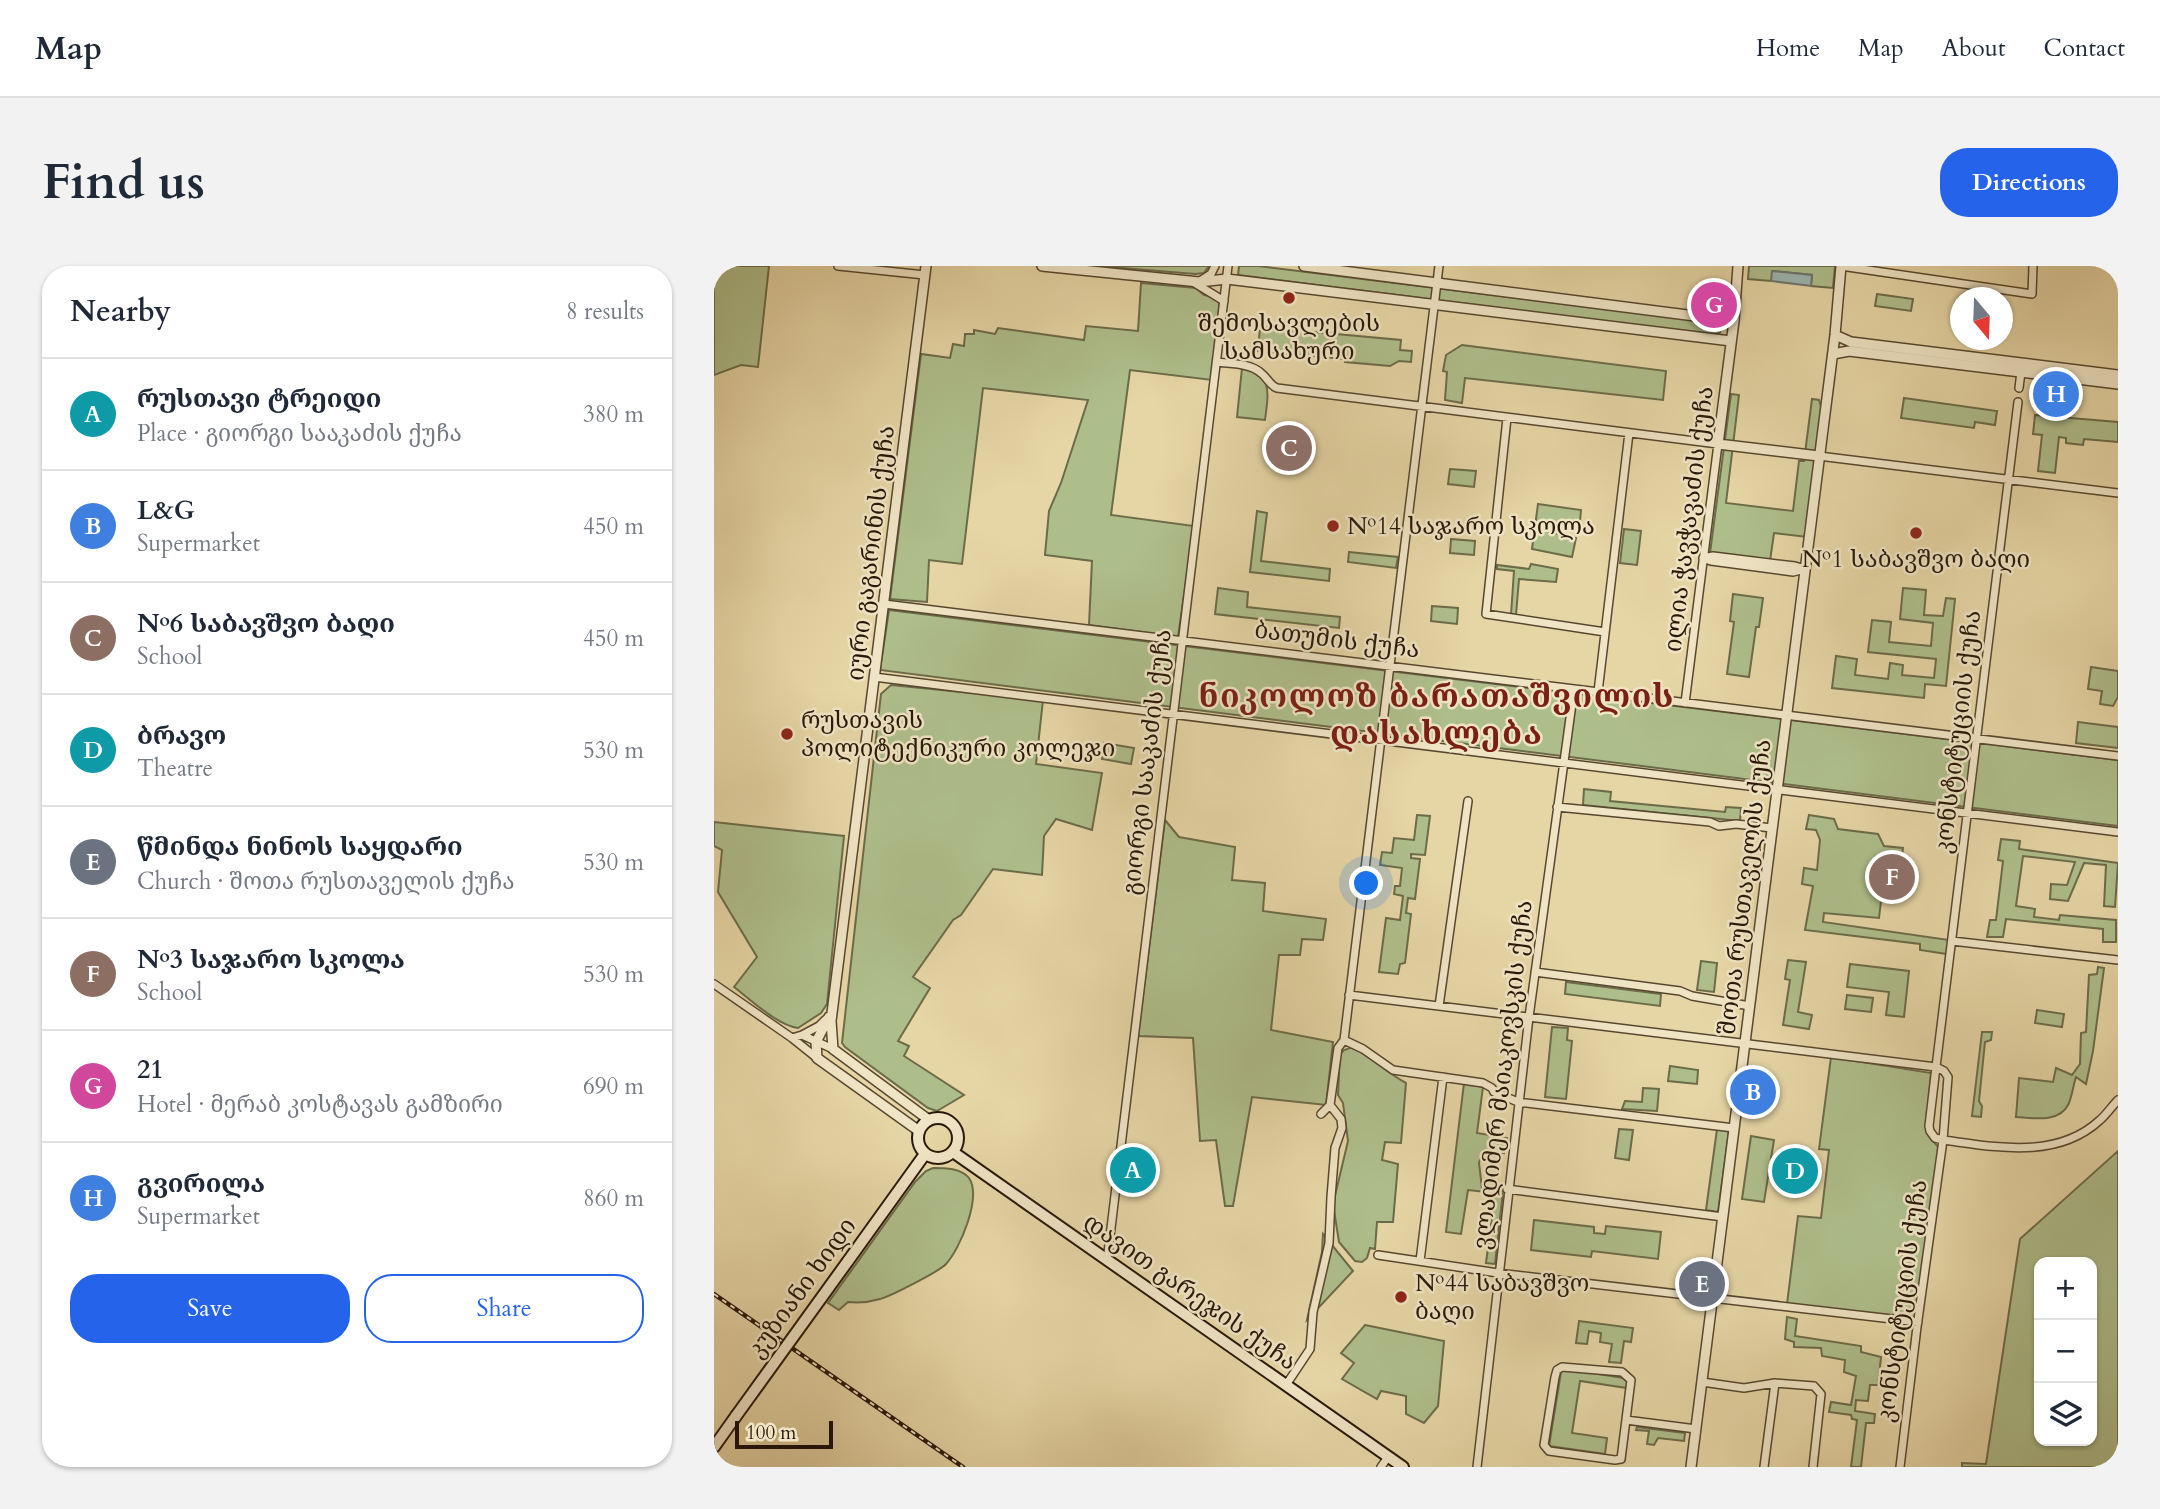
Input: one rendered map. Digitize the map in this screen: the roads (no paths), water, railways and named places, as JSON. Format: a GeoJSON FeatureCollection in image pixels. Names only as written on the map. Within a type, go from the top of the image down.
{"type":"FeatureCollection","features":[{"type":"Feature","properties":{"kind":"main road"},"geometry":{"type":"LineString","coordinates":[[943,1119],[955,1127],[958,1141],[953,1152],[947,1156],[936,1159],[925,1154],[918,1142],[919,1131],[929,1120],[943,1119]]}},
{"type":"Feature","properties":{"kind":"main road","name":"დავით გარეჯის ქუჩა"},"geometry":{"type":"LineString","coordinates":[[953,1152],[1403,1467]]}},
{"type":"Feature","properties":{"kind":"main road","name":"კუზიანი ხიდი"},"geometry":{"type":"LineString","coordinates":[[714,1447],[925,1154]]}},
{"type":"Feature","properties":{"kind":"street"},"geometry":{"type":"LineString","coordinates":[[838,266],[926,270]]}},
{"type":"Feature","properties":{"kind":"street"},"geometry":{"type":"LineString","coordinates":[[1042,266],[1196,281],[1227,271],[1434,305],[1731,341]]}},
{"type":"Feature","properties":{"kind":"street"},"geometry":{"type":"LineString","coordinates":[[1196,281],[1211,274],[1214,266]]}},
{"type":"Feature","properties":{"kind":"street"},"geometry":{"type":"LineString","coordinates":[[1304,266],[1734,321]]}},
{"type":"Feature","properties":{"kind":"street"},"geometry":{"type":"LineString","coordinates":[[1321,1114],[1330,1105],[1338,1048],[1344,1040],[1439,266]]}},
{"type":"Feature","properties":{"kind":"street","name":"ილია ჭავჭავაძის ქუჩა"},"geometry":{"type":"LineString","coordinates":[[1685,703],[1734,321],[1738,266]]}},
{"type":"Feature","properties":{"kind":"street"},"geometry":{"type":"LineString","coordinates":[[1841,266],[2032,294],[2033,266]]}},
{"type":"Feature","properties":{"kind":"street","name":"შოთა რუსთაველის ქუჩა"},"geometry":{"type":"LineString","coordinates":[[1691,1467],[1833,354],[1841,266]]}},
{"type":"Feature","properties":{"kind":"street","name":"იური გაგარინის ქუჩა"},"geometry":{"type":"LineString","coordinates":[[834,1049],[831,1036],[832,1011],[926,270]]}},
{"type":"Feature","properties":{"kind":"street","name":"გიორგი სააკაძის ქუჩა"},"geometry":{"type":"LineString","coordinates":[[1107,1261],[1227,271]]}},
{"type":"Feature","properties":{"kind":"street"},"geometry":{"type":"LineString","coordinates":[[1196,281],[1224,301]]}},
{"type":"Feature","properties":{"kind":"street"},"geometry":{"type":"LineString","coordinates":[[1835,335],[1852,342],[2118,374]]}},
{"type":"Feature","properties":{"kind":"street"},"geometry":{"type":"LineString","coordinates":[[1833,354],[1849,351],[2118,384]]}},
{"type":"Feature","properties":{"kind":"street"},"geometry":{"type":"LineString","coordinates":[[1217,362],[1254,368],[1263,374],[1271,386],[1277,388],[2118,493]]}},
{"type":"Feature","properties":{"kind":"street"},"geometry":{"type":"LineString","coordinates":[[2019,388],[2021,372]]}},
{"type":"Feature","properties":{"kind":"street","name":"კონსტიტუციის ქუჩა"},"geometry":{"type":"LineString","coordinates":[[1943,1140],[1935,1138],[1929,1126],[2018,402]]}},
{"type":"Feature","properties":{"kind":"street"},"geometry":{"type":"LineString","coordinates":[[1507,418],[1486,614],[1605,632]]}},
{"type":"Feature","properties":{"kind":"street"},"geometry":{"type":"LineString","coordinates":[[1598,692],[1629,433]]}},
{"type":"Feature","properties":{"kind":"street"},"geometry":{"type":"LineString","coordinates":[[1703,558],[1793,572],[1805,569]]}},
{"type":"Feature","properties":{"kind":"street","name":"ბათუმის ქუჩა"},"geometry":{"type":"LineString","coordinates":[[884,604],[2118,756]]}},
{"type":"Feature","properties":{"kind":"street"},"geometry":{"type":"LineString","coordinates":[[874,677],[2118,832]]}},
{"type":"Feature","properties":{"kind":"street","name":"ვლადიმერ მაიაკოვსკის ქუჩა"},"geometry":{"type":"LineString","coordinates":[[1477,1467],[1507,1189],[1574,689]]}},
{"type":"Feature","properties":{"kind":"street"},"geometry":{"type":"LineString","coordinates":[[1439,1006],[1468,801]]}},
{"type":"Feature","properties":{"kind":"street"},"geometry":{"type":"LineString","coordinates":[[1558,807],[1719,825],[1772,828]]}},
{"type":"Feature","properties":{"kind":"street"},"geometry":{"type":"LineString","coordinates":[[1952,941],[2118,960]]}},
{"type":"Feature","properties":{"kind":"street"},"geometry":{"type":"LineString","coordinates":[[1535,972],[1680,991],[1692,996],[1750,1006]]}},
{"type":"Feature","properties":{"kind":"street"},"geometry":{"type":"LineString","coordinates":[[714,984],[919,1131]]}},
{"type":"Feature","properties":{"kind":"street"},"geometry":{"type":"LineString","coordinates":[[1349,995],[1936,1067]]}},
{"type":"Feature","properties":{"kind":"street"},"geometry":{"type":"LineString","coordinates":[[792,1038],[819,1026],[832,1011]]}},
{"type":"Feature","properties":{"kind":"street","name":"იური გაგარინის ქუჩა"},"geometry":{"type":"LineString","coordinates":[[816,1042],[832,1011]]}},
{"type":"Feature","properties":{"kind":"street"},"geometry":{"type":"LineString","coordinates":[[802,1035],[834,1049],[929,1120]]}},
{"type":"Feature","properties":{"kind":"street"},"geometry":{"type":"LineString","coordinates":[[1344,1040],[1363,1049],[1393,1070],[1483,1083],[1494,1092],[1518,1102],[1734,1128]]}},
{"type":"Feature","properties":{"kind":"street"},"geometry":{"type":"LineString","coordinates":[[816,1042],[820,1061]]}},
{"type":"Feature","properties":{"kind":"street","name":"კონსტიტუციის ქუჩა"},"geometry":{"type":"LineString","coordinates":[[1900,1467],[1943,1140],[1948,1077],[1936,1067]]}},
{"type":"Feature","properties":{"kind":"street"},"geometry":{"type":"LineString","coordinates":[[1420,1261],[1443,1077]]}},
{"type":"Feature","properties":{"kind":"street"},"geometry":{"type":"LineString","coordinates":[[1943,1140],[2014,1148],[2044,1147],[2076,1136],[2099,1121],[2118,1100]]}},
{"type":"Feature","properties":{"kind":"street"},"geometry":{"type":"LineString","coordinates":[[1286,1385],[1310,1349],[1313,1312],[1329,1243],[1335,1148],[1342,1128],[1341,1119],[1330,1105]]}},
{"type":"Feature","properties":{"kind":"street"},"geometry":{"type":"LineString","coordinates":[[1507,1189],[1723,1217]]}},
{"type":"Feature","properties":{"kind":"street"},"geometry":{"type":"LineString","coordinates":[[1378,1255],[1498,1273],[1918,1322]]}},
{"type":"Feature","properties":{"kind":"street"},"geometry":{"type":"LineString","coordinates":[[1562,1367],[1622,1372],[1629,1377],[1631,1380],[1626,1420],[1621,1459],[1549,1451],[1544,1445],[1555,1377],[1557,1370],[1562,1367]]}},
{"type":"Feature","properties":{"kind":"street"},"geometry":{"type":"LineString","coordinates":[[1702,1382],[1744,1388],[1775,1383],[1814,1386],[1821,1394],[1813,1467]]}},
{"type":"Feature","properties":{"kind":"street"},"geometry":{"type":"LineString","coordinates":[[1764,1467],[1775,1383]]}},
{"type":"Feature","properties":{"kind":"street"},"geometry":{"type":"LineString","coordinates":[[1626,1420],[1696,1429]]}},
{"type":"Feature","properties":{"kind":"street"},"geometry":{"type":"LineString","coordinates":[[1381,1467],[1388,1457]]}},
{"type":"Feature","properties":{"kind":"water"},"geometry":{"type":"Polygon","coordinates":[[[1772,271],[1812,275],[1811,286],[1771,281],[1772,271]]]}},
{"type":"Feature","properties":{"kind":"railway"},"geometry":{"type":"LineString","coordinates":[[714,1294],[963,1467]]}},
{"type":"Feature","properties":{"kind":"place","name":"შემოსავლების სამსახური"},"geometry":{"type":"Point","coordinates":[1289,298]}},
{"type":"Feature","properties":{"kind":"place","name":"21"},"geometry":{"type":"Point","coordinates":[1714,305]}},
{"type":"Feature","properties":{"kind":"place","name":"გვირილა"},"geometry":{"type":"Point","coordinates":[2056,394]}},
{"type":"Feature","properties":{"kind":"place","name":"№6 საბავშვო ბაღი"},"geometry":{"type":"Point","coordinates":[1289,448]}},
{"type":"Feature","properties":{"kind":"place","name":"№14 საჯარო სკოლა"},"geometry":{"type":"Point","coordinates":[1333,526]}},
{"type":"Feature","properties":{"kind":"place","name":"№1 საბავშვო ბაღი"},"geometry":{"type":"Point","coordinates":[1916,533]}},
{"type":"Feature","properties":{"kind":"place","name":"რუსთავის პოლიტექნიკური კოლეჯი"},"geometry":{"type":"Point","coordinates":[787,734]}},
{"type":"Feature","properties":{"kind":"place","name":"№3 საჯარო სკოლა"},"geometry":{"type":"Point","coordinates":[1892,877]}},
{"type":"Feature","properties":{"kind":"place","name":"L&G"},"geometry":{"type":"Point","coordinates":[1753,1092]}},
{"type":"Feature","properties":{"kind":"place","name":"რუსთავი ტრეიდი"},"geometry":{"type":"Point","coordinates":[1133,1170]}},
{"type":"Feature","properties":{"kind":"place","name":"ბრავო"},"geometry":{"type":"Point","coordinates":[1795,1171]}},
{"type":"Feature","properties":{"kind":"place","name":"წმინდა ნინოს საყდარი"},"geometry":{"type":"Point","coordinates":[1702,1284]}},
{"type":"Feature","properties":{"kind":"place","name":"№44 საბავშვო ბაღი"},"geometry":{"type":"Point","coordinates":[1401,1297]}},
{"type":"Feature","properties":{"kind":"district","name":"ნიკოლოზ ბარათაშვილის დასახლება"},"geometry":{"type":"Point","coordinates":[1437,716]}}]}
